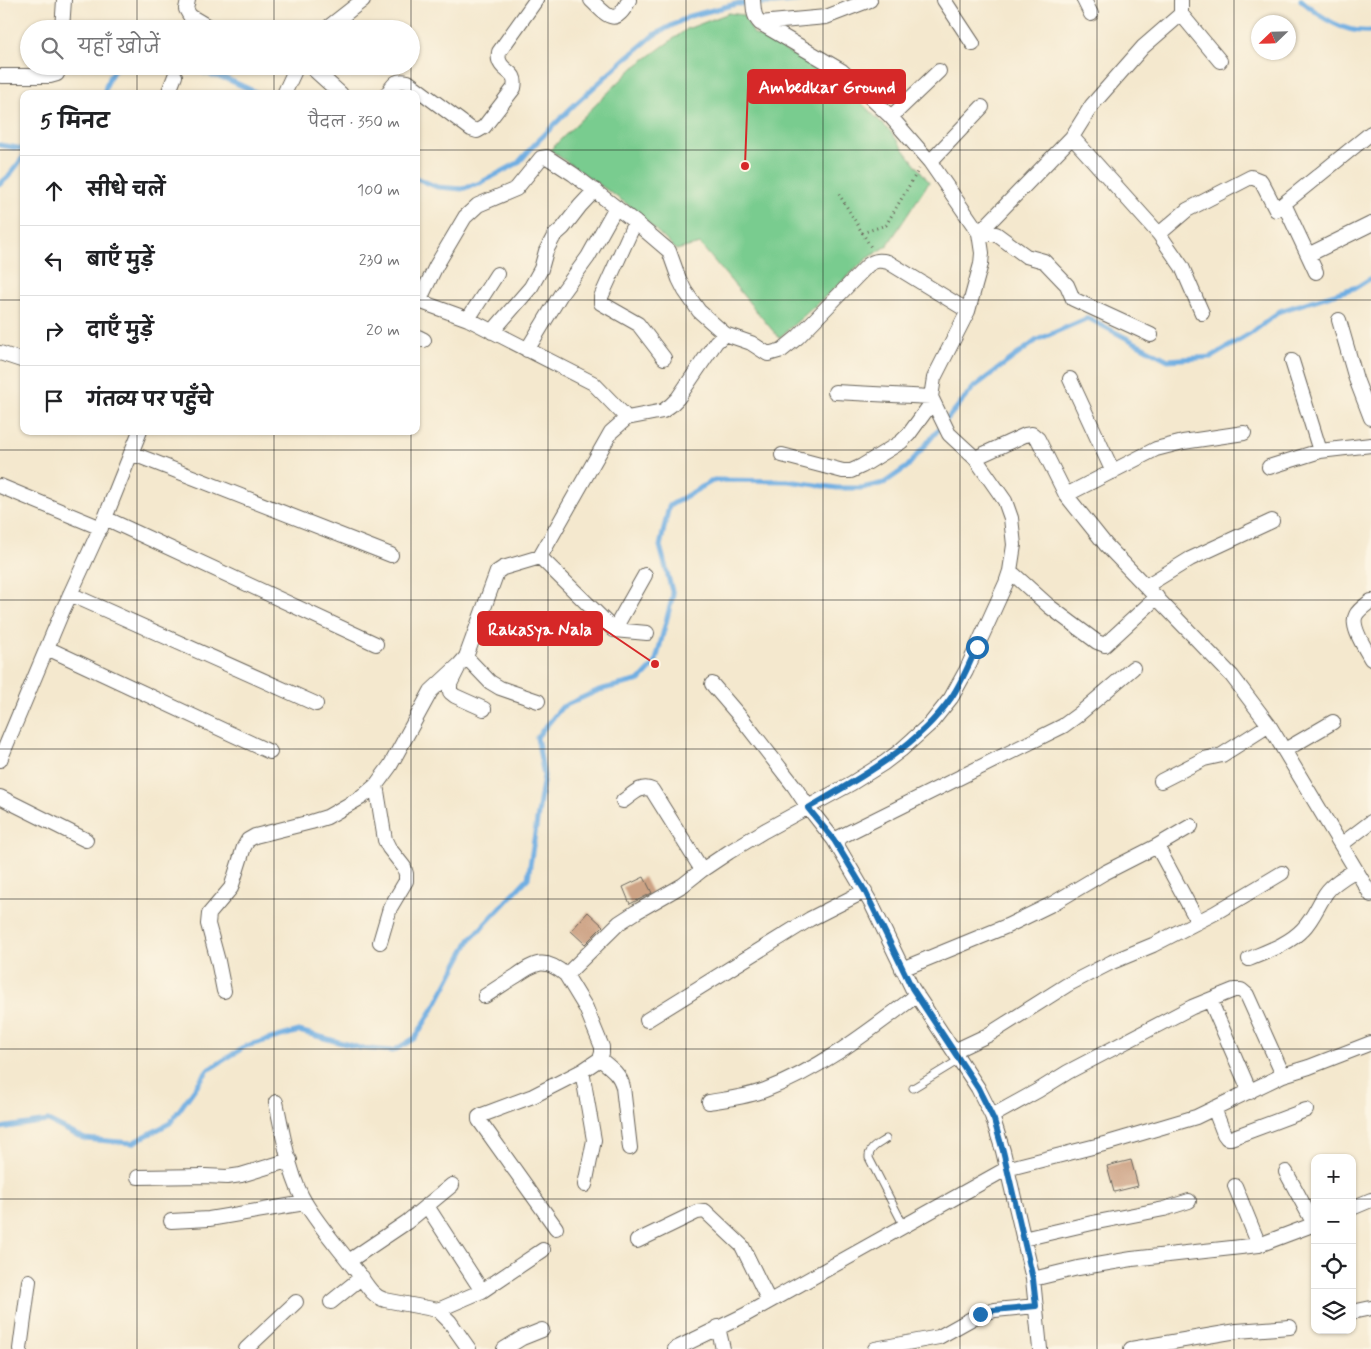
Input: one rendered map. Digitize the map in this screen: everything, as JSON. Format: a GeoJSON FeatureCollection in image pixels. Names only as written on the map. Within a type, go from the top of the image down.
{"type":"FeatureCollection","features":[{"type":"Feature","properties":{"kind":"street"},"geometry":{"type":"LineString","coordinates":[[63,20],[64,0]]}},
{"type":"Feature","properties":{"kind":"street"},"geometry":{"type":"LineString","coordinates":[[188,0],[186,9],[190,16],[197,20]]}},
{"type":"Feature","properties":{"kind":"street"},"geometry":{"type":"LineString","coordinates":[[337,20],[363,0]]}},
{"type":"Feature","properties":{"kind":"street"},"geometry":{"type":"LineString","coordinates":[[420,91],[471,129],[477,131],[484,128],[514,88],[515,82],[512,75],[498,60],[499,52],[536,0]]}},
{"type":"Feature","properties":{"kind":"street"},"geometry":{"type":"LineString","coordinates":[[592,0],[605,14],[618,16],[623,12],[629,0]]}},
{"type":"Feature","properties":{"kind":"street"},"geometry":{"type":"LineString","coordinates":[[756,12],[826,17],[870,0]]}},
{"type":"Feature","properties":{"kind":"street"},"geometry":{"type":"LineString","coordinates":[[944,0],[973,44]]}},
{"type":"Feature","properties":{"kind":"street"},"geometry":{"type":"LineString","coordinates":[[1084,0],[1091,14]]}},
{"type":"Feature","properties":{"kind":"street"},"geometry":{"type":"LineString","coordinates":[[1181,0],[1181,14],[1220,61]]}},
{"type":"Feature","properties":{"kind":"street"},"geometry":{"type":"LineString","coordinates":[[566,975],[619,923],[683,885],[702,870],[757,836],[852,783],[901,750],[930,723],[951,698],[966,671],[1010,571],[1014,545],[1011,518],[1005,501],[975,458],[949,434],[933,401],[934,378],[968,311],[981,264],[982,253],[979,233],[928,160],[891,116],[842,71],[756,12]]}},
{"type":"Feature","properties":{"kind":"street"},"geometry":{"type":"LineString","coordinates":[[979,233],[1072,137],[1092,105],[1143,47],[1181,14]]}},
{"type":"Feature","properties":{"kind":"street"},"geometry":{"type":"LineString","coordinates":[[891,116],[939,71]]}},
{"type":"Feature","properties":{"kind":"street"},"geometry":{"type":"LineString","coordinates":[[1,76],[54,75]]}},
{"type":"Feature","properties":{"kind":"street"},"geometry":{"type":"LineString","coordinates":[[285,90],[289,75]]}},
{"type":"Feature","properties":{"kind":"street"},"geometry":{"type":"LineString","coordinates":[[320,75],[337,90]]}},
{"type":"Feature","properties":{"kind":"street"},"geometry":{"type":"LineString","coordinates":[[170,90],[175,76]]}},
{"type":"Feature","properties":{"kind":"street"},"geometry":{"type":"LineString","coordinates":[[390,90],[395,82],[401,80],[408,82],[419,90]]}},
{"type":"Feature","properties":{"kind":"street"},"geometry":{"type":"LineString","coordinates":[[928,160],[982,107]]}},
{"type":"Feature","properties":{"kind":"street"},"geometry":{"type":"LineString","coordinates":[[1158,234],[1187,210],[1251,178],[1261,181],[1276,210],[1371,132]]}},
{"type":"Feature","properties":{"kind":"street"},"geometry":{"type":"LineString","coordinates":[[1072,137],[1158,234],[1182,268],[1202,313]]}},
{"type":"Feature","properties":{"kind":"street"},"geometry":{"type":"LineString","coordinates":[[420,296],[465,217],[478,205],[516,189],[541,158],[547,157],[594,190],[669,251],[685,291],[699,311],[725,334],[751,343],[768,354],[782,350],[798,337],[868,266],[878,260],[888,262],[968,311]]}},
{"type":"Feature","properties":{"kind":"street"},"geometry":{"type":"LineString","coordinates":[[492,332],[530,287],[541,269],[546,251],[554,236],[563,228],[594,190]]}},
{"type":"Feature","properties":{"kind":"street"},"geometry":{"type":"LineString","coordinates":[[1284,204],[1316,272]]}},
{"type":"Feature","properties":{"kind":"street"},"geometry":{"type":"LineString","coordinates":[[527,350],[561,294],[588,257],[616,207]]}},
{"type":"Feature","properties":{"kind":"street"},"geometry":{"type":"LineString","coordinates":[[635,222],[601,296],[601,303],[638,324],[664,358]]}},
{"type":"Feature","properties":{"kind":"street"},"geometry":{"type":"LineString","coordinates":[[1308,255],[1371,224]]}},
{"type":"Feature","properties":{"kind":"street"},"geometry":{"type":"LineString","coordinates":[[979,233],[996,234],[1026,256],[1044,261],[1067,285],[1073,299],[1151,335]]}},
{"type":"Feature","properties":{"kind":"street"},"geometry":{"type":"LineString","coordinates":[[468,319],[497,274]]}},
{"type":"Feature","properties":{"kind":"street"},"geometry":{"type":"LineString","coordinates":[[420,301],[468,319],[593,383],[627,418]]}},
{"type":"Feature","properties":{"kind":"street"},"geometry":{"type":"LineString","coordinates":[[1339,320],[1356,380],[1371,418]]}},
{"type":"Feature","properties":{"kind":"street"},"geometry":{"type":"LineString","coordinates":[[484,709],[455,696],[450,692],[450,684],[462,661],[496,572],[503,568],[540,557],[611,432],[627,418],[663,411],[671,405],[678,398],[716,342],[725,334]]}},
{"type":"Feature","properties":{"kind":"street"},"geometry":{"type":"LineString","coordinates":[[0,353],[20,360]]}},
{"type":"Feature","properties":{"kind":"street"},"geometry":{"type":"LineString","coordinates":[[1292,361],[1320,451]]}},
{"type":"Feature","properties":{"kind":"street"},"geometry":{"type":"LineString","coordinates":[[1070,379],[1113,472]]}},
{"type":"Feature","properties":{"kind":"street"},"geometry":{"type":"LineString","coordinates":[[835,392],[933,401]]}},
{"type":"Feature","properties":{"kind":"street"},"geometry":{"type":"LineString","coordinates":[[782,455],[843,471],[851,470],[862,466],[906,439],[933,401]]}},
{"type":"Feature","properties":{"kind":"street"},"geometry":{"type":"LineString","coordinates":[[1066,495],[1156,449],[1183,442],[1244,432]]}},
{"type":"Feature","properties":{"kind":"street"},"geometry":{"type":"LineString","coordinates":[[975,458],[1025,435],[1032,434],[1038,439],[1066,495],[1106,545],[1232,676],[1269,725],[1371,895]]}},
{"type":"Feature","properties":{"kind":"street"},"geometry":{"type":"LineString","coordinates":[[0,760],[70,594],[103,523],[138,435]]}},
{"type":"Feature","properties":{"kind":"street"},"geometry":{"type":"LineString","coordinates":[[1269,467],[1320,451],[1371,445]]}},
{"type":"Feature","properties":{"kind":"street"},"geometry":{"type":"LineString","coordinates":[[131,453],[391,555]]}},
{"type":"Feature","properties":{"kind":"street"},"geometry":{"type":"LineString","coordinates":[[0,486],[103,523],[376,644]]}},
{"type":"Feature","properties":{"kind":"street"},"geometry":{"type":"LineString","coordinates":[[1146,586],[1190,559],[1272,521]]}},
{"type":"Feature","properties":{"kind":"street"},"geometry":{"type":"LineString","coordinates":[[540,557],[614,630],[647,633]]}},
{"type":"Feature","properties":{"kind":"street"},"geometry":{"type":"LineString","coordinates":[[1010,571],[1050,607],[1097,642],[1105,645],[1156,597]]}},
{"type":"Feature","properties":{"kind":"street"},"geometry":{"type":"LineString","coordinates":[[614,630],[645,575]]}},
{"type":"Feature","properties":{"kind":"street"},"geometry":{"type":"LineString","coordinates":[[70,594],[316,704]]}},
{"type":"Feature","properties":{"kind":"street"},"geometry":{"type":"LineString","coordinates":[[1371,601],[1361,608],[1355,616],[1354,626],[1371,659]]}},
{"type":"Feature","properties":{"kind":"street"},"geometry":{"type":"LineString","coordinates":[[47,648],[270,752]]}},
{"type":"Feature","properties":{"kind":"street"},"geometry":{"type":"LineString","coordinates":[[462,661],[500,688],[538,701]]}},
{"type":"Feature","properties":{"kind":"street"},"geometry":{"type":"LineString","coordinates":[[224,991],[208,924],[209,914],[231,888],[248,840],[255,836],[327,817],[362,797],[376,785],[390,766],[430,691],[462,661]]}},
{"type":"Feature","properties":{"kind":"street"},"geometry":{"type":"LineString","coordinates":[[834,840],[1063,726],[1133,668]]}},
{"type":"Feature","properties":{"kind":"street"},"geometry":{"type":"LineString","coordinates":[[712,684],[794,786],[808,808],[834,840],[865,891],[902,969],[978,1088],[992,1116],[1003,1151],[1033,1279],[1040,1349]]}},
{"type":"Feature","properties":{"kind":"street"},"geometry":{"type":"LineString","coordinates":[[1285,750],[1333,722]]}},
{"type":"Feature","properties":{"kind":"street"},"geometry":{"type":"LineString","coordinates":[[1161,781],[1204,759],[1222,755],[1269,725]]}},
{"type":"Feature","properties":{"kind":"street"},"geometry":{"type":"LineString","coordinates":[[376,785],[385,840],[404,867],[406,874],[406,881],[390,908],[380,942]]}},
{"type":"Feature","properties":{"kind":"street"},"geometry":{"type":"LineString","coordinates":[[623,801],[642,787],[652,790],[702,870]]}},
{"type":"Feature","properties":{"kind":"street"},"geometry":{"type":"LineString","coordinates":[[0,797],[86,840]]}},
{"type":"Feature","properties":{"kind":"street"},"geometry":{"type":"LineString","coordinates":[[1342,844],[1371,822]]}},
{"type":"Feature","properties":{"kind":"street"},"geometry":{"type":"LineString","coordinates":[[902,969],[1007,926],[1052,904],[1104,873],[1191,826]]}},
{"type":"Feature","properties":{"kind":"street"},"geometry":{"type":"LineString","coordinates":[[1157,846],[1198,922]]}},
{"type":"Feature","properties":{"kind":"street"},"geometry":{"type":"LineString","coordinates":[[1249,960],[1292,939],[1313,918],[1326,892],[1356,870]]}},
{"type":"Feature","properties":{"kind":"street"},"geometry":{"type":"LineString","coordinates":[[957,1055],[1068,985],[1216,913],[1282,874]]}},
{"type":"Feature","properties":{"kind":"street"},"geometry":{"type":"LineString","coordinates":[[647,1020],[810,920],[865,891]]}},
{"type":"Feature","properties":{"kind":"street"},"geometry":{"type":"LineString","coordinates":[[485,996],[531,965],[547,964],[556,967],[566,975],[586,1008],[602,1047],[600,1059],[582,1071],[533,1096],[479,1117],[479,1120],[556,1228]]}},
{"type":"Feature","properties":{"kind":"street"},"geometry":{"type":"LineString","coordinates":[[992,1116],[1068,1072],[1192,1007],[1234,990],[1241,990],[1247,995],[1283,1075]]}},
{"type":"Feature","properties":{"kind":"street"},"geometry":{"type":"LineString","coordinates":[[709,1102],[764,1091],[799,1074],[844,1049],[917,995]]}},
{"type":"Feature","properties":{"kind":"street"},"geometry":{"type":"LineString","coordinates":[[1210,1000],[1250,1092]]}},
{"type":"Feature","properties":{"kind":"street"},"geometry":{"type":"LineString","coordinates":[[675,1349],[745,1315],[1006,1169],[1125,1138],[1196,1117],[1283,1075],[1309,1068],[1371,1043]]}},
{"type":"Feature","properties":{"kind":"street"},"geometry":{"type":"LineString","coordinates":[[600,1059],[621,1079],[630,1148]]}},
{"type":"Feature","properties":{"kind":"street"},"geometry":{"type":"LineString","coordinates":[[582,1071],[594,1140],[585,1185]]}},
{"type":"Feature","properties":{"kind":"street"},"geometry":{"type":"LineString","coordinates":[[276,1102],[296,1183],[305,1203],[373,1294],[378,1298],[438,1310],[450,1322],[469,1349]]}},
{"type":"Feature","properties":{"kind":"street"},"geometry":{"type":"LineString","coordinates":[[1214,1108],[1227,1138],[1306,1110]]}},
{"type":"Feature","properties":{"kind":"street"},"geometry":{"type":"LineString","coordinates":[[138,1177],[227,1177],[241,1175],[290,1160]]}},
{"type":"Feature","properties":{"kind":"street"},"geometry":{"type":"LineString","coordinates":[[1286,1172],[1311,1218]]}},
{"type":"Feature","properties":{"kind":"street"},"geometry":{"type":"LineString","coordinates":[[349,1261],[407,1222],[452,1185]]}},
{"type":"Feature","properties":{"kind":"street"},"geometry":{"type":"LineString","coordinates":[[1235,1186],[1259,1245]]}},
{"type":"Feature","properties":{"kind":"street"},"geometry":{"type":"LineString","coordinates":[[1356,1206],[1371,1200]]}},
{"type":"Feature","properties":{"kind":"street"},"geometry":{"type":"LineString","coordinates":[[1023,1239],[1164,1209],[1189,1201]]}},
{"type":"Feature","properties":{"kind":"street"},"geometry":{"type":"LineString","coordinates":[[171,1221],[210,1219],[305,1203]]}},
{"type":"Feature","properties":{"kind":"street"},"geometry":{"type":"LineString","coordinates":[[427,1206],[482,1291]]}},
{"type":"Feature","properties":{"kind":"street"},"geometry":{"type":"LineString","coordinates":[[637,1241],[697,1212],[705,1211],[742,1246],[768,1301]]}},
{"type":"Feature","properties":{"kind":"street"},"geometry":{"type":"LineString","coordinates":[[1033,1279],[1078,1268],[1132,1259],[1259,1245],[1311,1225]]}},
{"type":"Feature","properties":{"kind":"street"},"geometry":{"type":"LineString","coordinates":[[438,1310],[482,1291],[543,1250]]}},
{"type":"Feature","properties":{"kind":"street"},"geometry":{"type":"LineString","coordinates":[[331,1302],[362,1277]]}},
{"type":"Feature","properties":{"kind":"street"},"geometry":{"type":"LineString","coordinates":[[20,1349],[29,1281]]}},
{"type":"Feature","properties":{"kind":"street"},"geometry":{"type":"LineString","coordinates":[[246,1349],[296,1302]]}},
{"type":"Feature","properties":{"kind":"street"},"geometry":{"type":"LineString","coordinates":[[875,1349],[929,1340],[980,1314],[994,1310],[1036,1306]]}},
{"type":"Feature","properties":{"kind":"street"},"geometry":{"type":"LineString","coordinates":[[1356,1311],[1371,1308]]}},
{"type":"Feature","properties":{"kind":"street"},"geometry":{"type":"LineString","coordinates":[[718,1327],[723,1349]]}},
{"type":"Feature","properties":{"kind":"street"},"geometry":{"type":"LineString","coordinates":[[1131,1349],[1237,1331],[1290,1327]]}},
{"type":"Feature","properties":{"kind":"street"},"geometry":{"type":"LineString","coordinates":[[504,1349],[522,1338],[542,1330]]}},
{"type":"Feature","properties":{"kind":"lane"},"geometry":{"type":"LineString","coordinates":[[913,1088],[957,1055]]}},
{"type":"Feature","properties":{"kind":"lane"},"geometry":{"type":"LineString","coordinates":[[886,1139],[870,1150],[868,1158],[904,1226]]}},
{"type":"Feature","properties":{"kind":"path"},"geometry":{"type":"LineString","coordinates":[[862,233],[886,225],[928,160]]}},
{"type":"Feature","properties":{"kind":"path"},"geometry":{"type":"LineString","coordinates":[[838,194],[878,260]]}},
{"type":"Feature","properties":{"kind":"green space"},"geometry":{"type":"Polygon","coordinates":[[[729,13],[743,15],[754,34],[836,78],[890,131],[929,182],[887,246],[867,259],[779,338],[700,244],[676,250],[634,209],[550,150],[633,68],[687,29],[729,13]]]}},
{"type":"Feature","properties":{"kind":"building"},"geometry":{"type":"Polygon","coordinates":[[[644,877],[652,893],[630,904],[623,887],[644,877]]]}},
{"type":"Feature","properties":{"kind":"building"},"geometry":{"type":"Polygon","coordinates":[[[588,912],[603,926],[585,944],[571,931],[588,912]]]}},
{"type":"Feature","properties":{"kind":"building"},"geometry":{"type":"Polygon","coordinates":[[[1131,1160],[1138,1186],[1114,1192],[1107,1166],[1131,1160]]]}},
{"type":"Feature","properties":{"kind":"waterway"},"geometry":{"type":"LineString","coordinates":[[420,180],[437,187],[462,189],[480,183],[518,163],[572,107],[624,60],[654,35],[690,16],[736,4],[804,0]]}},
{"type":"Feature","properties":{"kind":"waterway"},"geometry":{"type":"LineString","coordinates":[[1301,0],[1317,13],[1342,27],[1351,30],[1371,31]]}},
{"type":"Feature","properties":{"kind":"waterway"},"geometry":{"type":"LineString","coordinates":[[105,90],[112,75]]}},
{"type":"Feature","properties":{"kind":"waterway"},"geometry":{"type":"LineString","coordinates":[[213,75],[251,90]]}},
{"type":"Feature","properties":{"kind":"waterway"},"geometry":{"type":"LineString","coordinates":[[0,145],[20,148]]}},
{"type":"Feature","properties":{"kind":"waterway"},"geometry":{"type":"LineString","coordinates":[[0,184],[20,161]]}},
{"type":"Feature","properties":{"kind":"waterway"},"geometry":{"type":"LineString","coordinates":[[0,1128],[48,1121],[85,1139],[132,1143],[170,1123],[208,1070],[246,1046],[299,1031],[360,1048],[393,1051],[415,1038],[436,1004],[470,940],[528,878],[544,776],[537,737],[562,707],[599,690],[640,680],[655,664],[673,595],[660,546],[669,506],[714,480],[788,481],[837,488],[862,488],[884,483],[907,467],[974,387],[1037,340],[1088,318],[1168,360],[1211,357],[1250,334],[1280,311],[1357,287],[1371,278]]}},
{"type":"Feature","properties":{"kind":"place","name":"Ambedkar Ground"},"geometry":{"type":"Point","coordinates":[745,166]}},
{"type":"Feature","properties":{"kind":"place","name":"Rakasya Nala"},"geometry":{"type":"Point","coordinates":[655,664]}},
{"type":"Feature","properties":{"kind":"route"},"geometry":{"type":"LineString","coordinates":[[977,647],[951,698],[930,723],[901,750],[884,762],[808,808],[834,840],[865,891],[912,988],[978,1088],[994,1120],[1033,1279],[1036,1306],[994,1310],[980,1314]]}}]}
